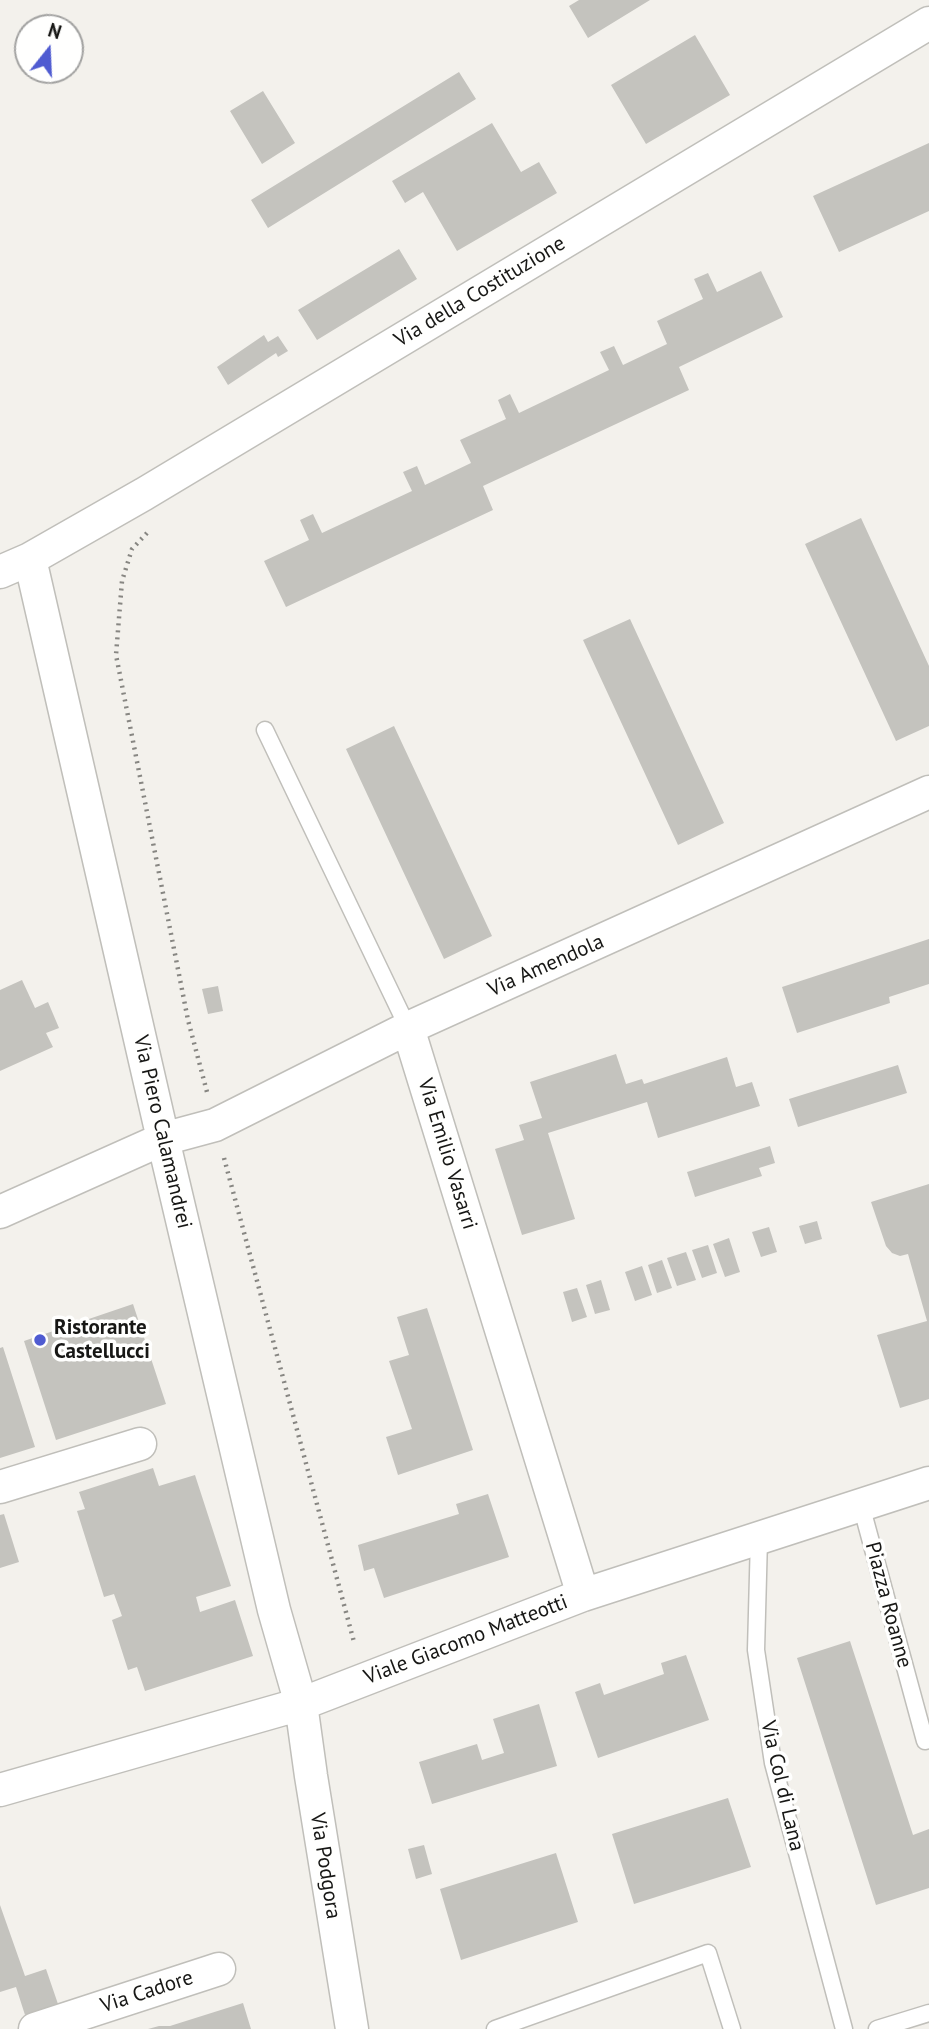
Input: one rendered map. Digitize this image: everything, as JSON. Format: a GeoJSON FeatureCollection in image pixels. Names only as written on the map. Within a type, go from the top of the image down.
{"type":"FeatureCollection","features":[{"type":"Feature","properties":{"kind":"street","name":"Via della Costituzione"},"geometry":{"type":"LineString","coordinates":[[0,572],[30,559],[144,494],[929,23]]}},
{"type":"Feature","properties":{"kind":"street","name":"Via Piero Calamandrei"},"geometry":{"type":"LineString","coordinates":[[30,559],[274,1610],[301,1704]]}},
{"type":"Feature","properties":{"kind":"street","name":"Via Amendola"},"geometry":{"type":"LineString","coordinates":[[0,1212],[163,1139],[215,1125],[408,1028],[929,792]]}},
{"type":"Feature","properties":{"kind":"street","name":"Via Emilio Vasarri"},"geometry":{"type":"LineString","coordinates":[[408,1028],[583,1595]]}},
{"type":"Feature","properties":{"kind":"street"},"geometry":{"type":"LineString","coordinates":[[0,1487],[140,1444]]}},
{"type":"Feature","properties":{"kind":"street","name":"Viale Giacomo Matteotti"},"geometry":{"type":"LineString","coordinates":[[0,1790],[301,1704],[583,1595],[929,1483]]}},
{"type":"Feature","properties":{"kind":"street","name":"Via Podgora"},"geometry":{"type":"LineString","coordinates":[[301,1704],[352,2029]]}},
{"type":"Feature","properties":{"kind":"street","name":"Via Cadore"},"geometry":{"type":"LineString","coordinates":[[35,2029],[219,1969]]}},
{"type":"Feature","properties":{"kind":"lane","name":"Via Emilio Vasarri"},"geometry":{"type":"LineString","coordinates":[[265,730],[408,1028]]}},
{"type":"Feature","properties":{"kind":"lane","name":"Piazza Roanne"},"geometry":{"type":"LineString","coordinates":[[861,1505],[925,1741],[929,1740]]}},
{"type":"Feature","properties":{"kind":"lane","name":"Via Col di Lana"},"geometry":{"type":"LineString","coordinates":[[759,1538],[757,1650],[773,1763],[844,2029]]}},
{"type":"Feature","properties":{"kind":"lane"},"geometry":{"type":"LineString","coordinates":[[495,2029],[708,1953],[732,2029]]}},
{"type":"Feature","properties":{"kind":"lane"},"geometry":{"type":"LineString","coordinates":[[877,2029],[929,2013]]}},
{"type":"Feature","properties":{"kind":"path"},"geometry":{"type":"LineString","coordinates":[[154,524],[132,549],[122,581],[116,655],[188,1020],[354,1642]]}},
{"type":"Feature","properties":{"kind":"building"},"geometry":{"type":"Polygon","coordinates":[[[579,0],[650,0],[588,38],[569,6],[579,0]]]}},
{"type":"Feature","properties":{"kind":"building"},"geometry":{"type":"Polygon","coordinates":[[[695,35],[730,95],[646,144],[611,85],[695,35]]]}},
{"type":"Feature","properties":{"kind":"building"},"geometry":{"type":"Polygon","coordinates":[[[459,72],[476,99],[268,228],[251,200],[459,72]]]}},
{"type":"Feature","properties":{"kind":"building"},"geometry":{"type":"Polygon","coordinates":[[[263,91],[295,143],[262,164],[230,111],[263,91]]]}},
{"type":"Feature","properties":{"kind":"building"},"geometry":{"type":"Polygon","coordinates":[[[492,123],[521,172],[539,162],[557,193],[457,251],[423,192],[405,203],[392,181],[492,123]]]}},
{"type":"Feature","properties":{"kind":"building"},"geometry":{"type":"Polygon","coordinates":[[[929,143],[929,211],[839,252],[813,196],[929,143]]]}},
{"type":"Feature","properties":{"kind":"building"},"geometry":{"type":"Polygon","coordinates":[[[399,249],[417,279],[317,340],[298,310],[399,249]]]}},
{"type":"Feature","properties":{"kind":"building"},"geometry":{"type":"Polygon","coordinates":[[[761,271],[783,317],[679,367],[689,390],[483,486],[493,510],[286,607],[264,561],[309,540],[300,520],[313,514],[322,533],[412,491],[403,472],[417,466],[425,485],[471,463],[460,440],[506,419],[498,400],[510,394],[519,413],[609,370],[600,352],[614,346],[623,365],[667,344],[657,321],[703,299],[694,279],[708,273],[717,292],[761,271]]]}},
{"type":"Feature","properties":{"kind":"building"},"geometry":{"type":"Polygon","coordinates":[[[264,335],[268,342],[278,336],[288,351],[278,357],[276,353],[228,385],[217,367],[264,335]]]}},
{"type":"Feature","properties":{"kind":"building"},"geometry":{"type":"Polygon","coordinates":[[[861,518],[929,666],[929,726],[896,741],[805,544],[861,518]]]}},
{"type":"Feature","properties":{"kind":"building"},"geometry":{"type":"Polygon","coordinates":[[[630,619],[724,823],[678,845],[583,640],[630,619]]]}},
{"type":"Feature","properties":{"kind":"building"},"geometry":{"type":"Polygon","coordinates":[[[394,726],[492,936],[444,959],[346,749],[394,726]]]}},
{"type":"Feature","properties":{"kind":"building"},"geometry":{"type":"Polygon","coordinates":[[[929,939],[929,984],[889,997],[890,1003],[797,1033],[782,987],[929,939]]]}},
{"type":"Feature","properties":{"kind":"building"},"geometry":{"type":"Polygon","coordinates":[[[22,980],[35,1008],[48,1002],[59,1028],[46,1033],[53,1047],[0,1071],[0,990],[22,980]]]}},
{"type":"Feature","properties":{"kind":"building"},"geometry":{"type":"Polygon","coordinates":[[[218,986],[223,1011],[208,1014],[202,989],[218,986]]]}},
{"type":"Feature","properties":{"kind":"building"},"geometry":{"type":"Polygon","coordinates":[[[616,1054],[626,1084],[642,1079],[644,1084],[727,1057],[736,1087],[752,1082],[760,1106],[658,1138],[647,1102],[548,1133],[575,1219],[522,1235],[495,1149],[524,1140],[519,1125],[542,1118],[530,1082],[616,1054]]]}},
{"type":"Feature","properties":{"kind":"building"},"geometry":{"type":"Polygon","coordinates":[[[898,1065],[907,1093],[798,1127],[789,1099],[898,1065]]]}},
{"type":"Feature","properties":{"kind":"building"},"geometry":{"type":"Polygon","coordinates":[[[770,1146],[775,1163],[759,1168],[762,1176],[695,1197],[687,1172],[770,1146]]]}},
{"type":"Feature","properties":{"kind":"building"},"geometry":{"type":"Polygon","coordinates":[[[929,1184],[929,1399],[900,1408],[877,1335],[927,1321],[908,1254],[900,1256],[892,1253],[886,1246],[871,1202],[929,1184]]]}},
{"type":"Feature","properties":{"kind":"building"},"geometry":{"type":"Polygon","coordinates":[[[817,1221],[822,1239],[805,1244],[799,1226],[817,1221]]]}},
{"type":"Feature","properties":{"kind":"building"},"geometry":{"type":"Polygon","coordinates":[[[769,1227],[777,1252],[761,1257],[752,1232],[769,1227]]]}},
{"type":"Feature","properties":{"kind":"building"},"geometry":{"type":"Polygon","coordinates":[[[729,1238],[740,1272],[725,1277],[713,1244],[729,1238]]]}},
{"type":"Feature","properties":{"kind":"building"},"geometry":{"type":"Polygon","coordinates":[[[708,1245],[717,1273],[702,1278],[692,1250],[708,1245]]]}},
{"type":"Feature","properties":{"kind":"building"},"geometry":{"type":"Polygon","coordinates":[[[686,1252],[696,1280],[677,1286],[667,1258],[686,1252]]]}},
{"type":"Feature","properties":{"kind":"building"},"geometry":{"type":"Polygon","coordinates":[[[662,1260],[672,1288],[657,1293],[648,1265],[662,1260]]]}},
{"type":"Feature","properties":{"kind":"building"},"geometry":{"type":"Polygon","coordinates":[[[642,1266],[652,1295],[635,1301],[625,1272],[642,1266]]]}},
{"type":"Feature","properties":{"kind":"building"},"geometry":{"type":"Polygon","coordinates":[[[601,1280],[610,1310],[595,1314],[586,1285],[601,1280]]]}},
{"type":"Feature","properties":{"kind":"building"},"geometry":{"type":"Polygon","coordinates":[[[577,1288],[587,1317],[572,1322],[563,1292],[577,1288]]]}},
{"type":"Feature","properties":{"kind":"building"},"geometry":{"type":"Polygon","coordinates":[[[133,1304],[166,1404],[56,1440],[24,1341],[133,1304]]]}},
{"type":"Feature","properties":{"kind":"building"},"geometry":{"type":"Polygon","coordinates":[[[427,1308],[473,1450],[398,1475],[386,1437],[412,1429],[389,1361],[409,1355],[397,1317],[427,1308]]]}},
{"type":"Feature","properties":{"kind":"building"},"geometry":{"type":"Polygon","coordinates":[[[3,1347],[35,1447],[0,1458],[0,1348],[3,1347]]]}},
{"type":"Feature","properties":{"kind":"building"},"geometry":{"type":"Polygon","coordinates":[[[153,1468],[159,1486],[195,1475],[231,1586],[196,1597],[200,1612],[235,1600],[253,1656],[145,1691],[137,1667],[128,1670],[112,1620],[122,1616],[114,1594],[104,1597],[77,1511],[85,1509],[79,1492],[153,1468]]]}},
{"type":"Feature","properties":{"kind":"building"},"geometry":{"type":"Polygon","coordinates":[[[488,1494],[509,1557],[384,1598],[374,1568],[364,1571],[358,1545],[459,1514],[456,1504],[488,1494]]]}},
{"type":"Feature","properties":{"kind":"building"},"geometry":{"type":"Polygon","coordinates":[[[4,1514],[19,1562],[0,1568],[0,1515],[4,1514]]]}},
{"type":"Feature","properties":{"kind":"building"},"geometry":{"type":"Polygon","coordinates":[[[850,1641],[913,1835],[929,1829],[929,1888],[876,1905],[797,1658],[850,1641]]]}},
{"type":"Feature","properties":{"kind":"building"},"geometry":{"type":"Polygon","coordinates":[[[686,1655],[709,1720],[598,1758],[575,1692],[600,1683],[604,1695],[664,1674],[661,1663],[686,1655]]]}},
{"type":"Feature","properties":{"kind":"building"},"geometry":{"type":"Polygon","coordinates":[[[539,1704],[557,1766],[432,1804],[419,1762],[477,1744],[482,1760],[504,1753],[493,1719],[539,1704]]]}},
{"type":"Feature","properties":{"kind":"building"},"geometry":{"type":"Polygon","coordinates":[[[728,1798],[751,1867],[634,1904],[612,1834],[728,1798]]]}},
{"type":"Feature","properties":{"kind":"building"},"geometry":{"type":"Polygon","coordinates":[[[424,1845],[432,1874],[416,1879],[408,1849],[424,1845]]]}},
{"type":"Feature","properties":{"kind":"building"},"geometry":{"type":"Polygon","coordinates":[[[556,1853],[578,1922],[461,1960],[440,1889],[556,1853]]]}},
{"type":"Feature","properties":{"kind":"building"},"geometry":{"type":"Polygon","coordinates":[[[0,1905],[25,1976],[46,1969],[58,2004],[25,2015],[16,1987],[0,1992],[0,1905]]]}},
{"type":"Feature","properties":{"kind":"building"},"geometry":{"type":"Polygon","coordinates":[[[243,2003],[251,2029],[148,2029],[170,2026],[243,2003]]]}},
{"type":"Feature","properties":{"kind":"place","name":"Ristorante Castellucci"},"geometry":{"type":"Point","coordinates":[40,1340]}}]}
